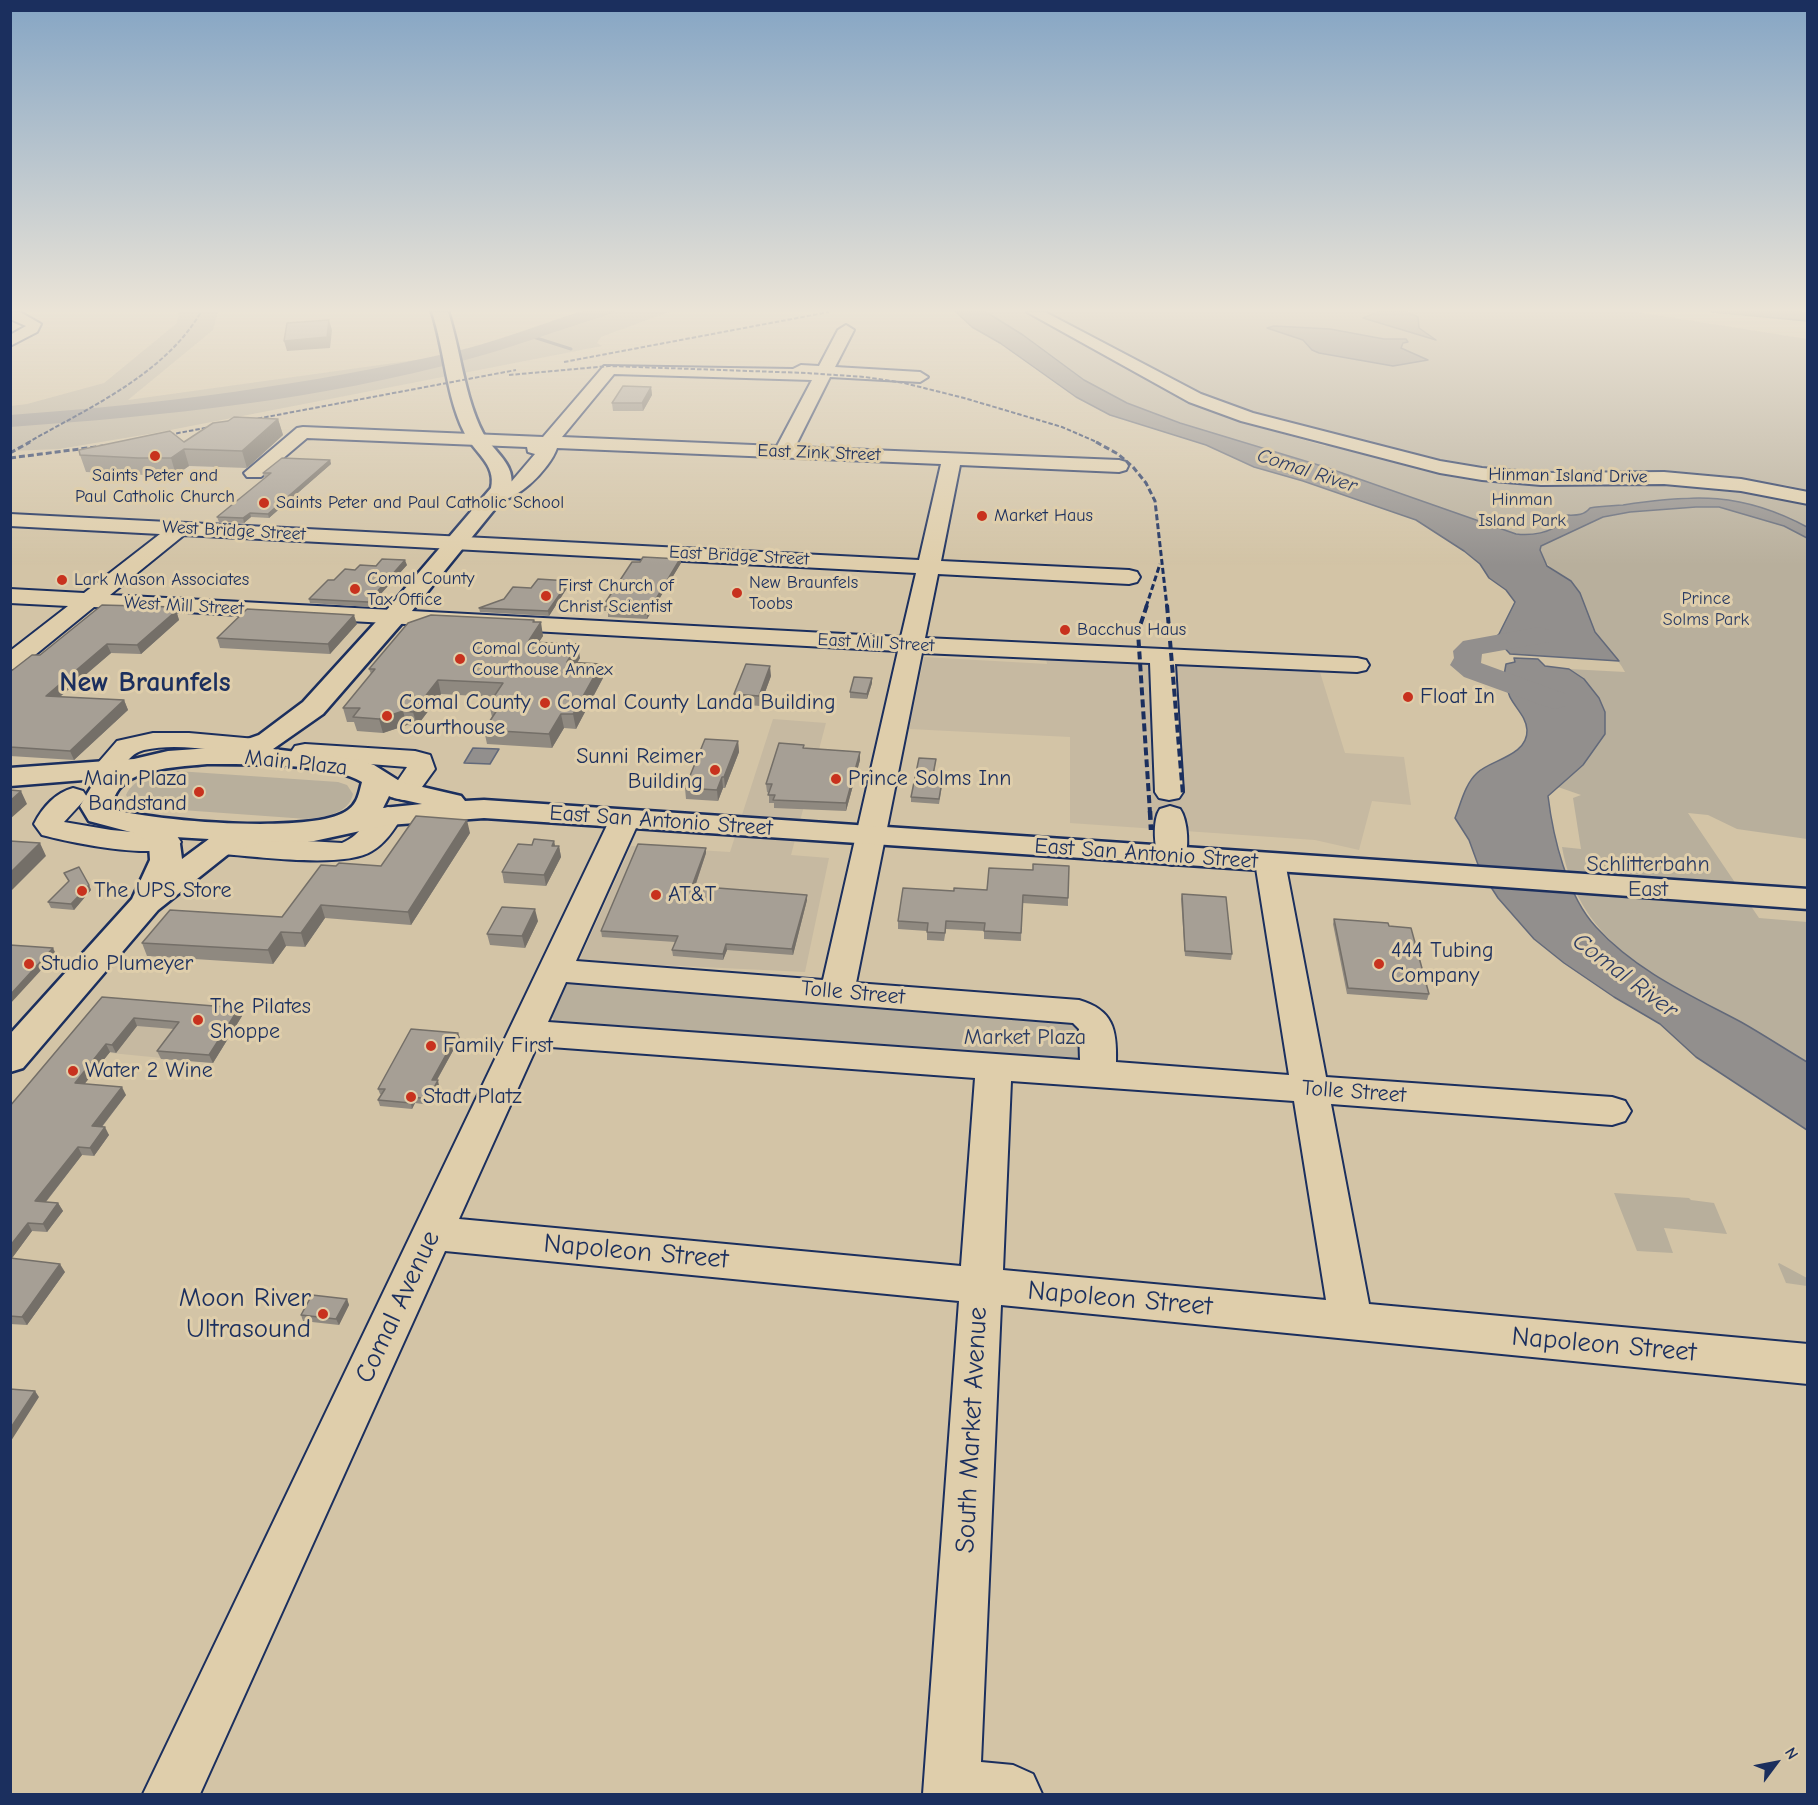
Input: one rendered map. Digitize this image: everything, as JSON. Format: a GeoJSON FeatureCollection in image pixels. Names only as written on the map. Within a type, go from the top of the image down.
{"type":"FeatureCollection","features":[{"type":"Feature","properties":{"kind":"main road"},"geometry":{"type":"LineString","coordinates":[[224,756],[269,741],[313,708],[496,497],[503,481],[502,472],[477,440],[462,396]]}},
{"type":"Feature","properties":{"kind":"main road"},"geometry":{"type":"LineString","coordinates":[[313,708],[305,737],[316,758]]}},
{"type":"Feature","properties":{"kind":"main road","name":"Main Plaza"},"geometry":{"type":"LineString","coordinates":[[197,755],[316,758],[364,771],[377,780],[377,791],[368,807],[348,823],[322,831],[281,834],[157,834],[109,819],[84,802],[97,796],[103,787],[139,766],[197,755]]}},
{"type":"Feature","properties":{"kind":"main road"},"geometry":{"type":"LineString","coordinates":[[10,777],[105,771],[139,766]]}},
{"type":"Feature","properties":{"kind":"main road","name":"East San Antonio Street"},"geometry":{"type":"LineString","coordinates":[[377,780],[391,788],[396,804]]}},
{"type":"Feature","properties":{"kind":"main road"},"geometry":{"type":"LineString","coordinates":[[10,782],[84,802]]}},
{"type":"Feature","properties":{"kind":"main road","name":"East San Antonio Street"},"geometry":{"type":"LineString","coordinates":[[348,823],[396,804],[1380,868],[1808,899]]}},
{"type":"Feature","properties":{"kind":"main road"},"geometry":{"type":"LineString","coordinates":[[146,903],[168,852],[157,834]]}},
{"type":"Feature","properties":{"kind":"main road"},"geometry":{"type":"LineString","coordinates":[[10,1059],[146,903],[220,845],[247,837],[281,834]]}},
{"type":"Feature","properties":{"kind":"street"},"geometry":{"type":"LineString","coordinates":[[497,463],[523,455],[548,442],[587,396]]}},
{"type":"Feature","properties":{"kind":"street"},"geometry":{"type":"LineString","coordinates":[[783,452],[812,396]]}},
{"type":"Feature","properties":{"kind":"street","name":"Hinman Island Drive"},"geometry":{"type":"LineString","coordinates":[[1194,396],[1211,405],[1253,419],[1349,445],[1440,466],[1492,475],[1541,479],[1665,478],[1741,485],[1808,498]]}},
{"type":"Feature","properties":{"kind":"street","name":"East Zink Street"},"geometry":{"type":"LineString","coordinates":[[254,472],[303,432],[1119,466]]}},
{"type":"Feature","properties":{"kind":"street"},"geometry":{"type":"LineString","coordinates":[[496,497],[519,484],[547,451],[548,442]]}},
{"type":"Feature","properties":{"kind":"street"},"geometry":{"type":"LineString","coordinates":[[837,992],[951,458]]}},
{"type":"Feature","properties":{"kind":"street","name":"West Bridge Street"},"geometry":{"type":"LineString","coordinates":[[10,520],[457,542]]}},
{"type":"Feature","properties":{"kind":"street"},"geometry":{"type":"LineString","coordinates":[[10,663],[179,529]]}},
{"type":"Feature","properties":{"kind":"street","name":"East Bridge Street"},"geometry":{"type":"LineString","coordinates":[[457,542],[1130,577]]}},
{"type":"Feature","properties":{"kind":"street","name":"West Mill Street"},"geometry":{"type":"LineString","coordinates":[[10,596],[394,617]]}},
{"type":"Feature","properties":{"kind":"street","name":"East Mill Street"},"geometry":{"type":"LineString","coordinates":[[394,617],[1162,658],[1358,665]]}},
{"type":"Feature","properties":{"kind":"street"},"geometry":{"type":"LineString","coordinates":[[1162,658],[1172,856]]}},
{"type":"Feature","properties":{"kind":"street","name":"Main Plaza"},"geometry":{"type":"LineString","coordinates":[[105,771],[126,748],[151,740],[256,747]]}},
{"type":"Feature","properties":{"kind":"street","name":"Main Plaza"},"geometry":{"type":"LineString","coordinates":[[220,845],[344,852],[358,848],[370,841],[421,769],[420,761],[415,759],[316,758]]}},
{"type":"Feature","properties":{"kind":"street","name":"Main Plaza"},"geometry":{"type":"LineString","coordinates":[[84,802],[53,815],[50,824],[52,829],[111,839],[157,834]]}},
{"type":"Feature","properties":{"kind":"street","name":"Comal Avenue"},"geometry":{"type":"LineString","coordinates":[[171,1794],[625,819]]}},
{"type":"Feature","properties":{"kind":"street"},"geometry":{"type":"LineString","coordinates":[[1270,862],[1351,1321]]}},
{"type":"Feature","properties":{"kind":"street","name":"Tolle Street"},"geometry":{"type":"LineString","coordinates":[[556,970],[1086,1014],[1097,1025],[1097,1074]]}},
{"type":"Feature","properties":{"kind":"street","name":"Tolle Street"},"geometry":{"type":"LineString","coordinates":[[527,1033],[1612,1111]]}},
{"type":"Feature","properties":{"kind":"street","name":"South Market Avenue"},"geometry":{"type":"LineString","coordinates":[[951,1791],[994,1066]]}},
{"type":"Feature","properties":{"kind":"street","name":"Napoleon Street"},"geometry":{"type":"LineString","coordinates":[[433,1233],[1808,1364]]}},
{"type":"Feature","properties":{"kind":"street"},"geometry":{"type":"LineString","coordinates":[[951,1791],[1013,1794]]}},
{"type":"Feature","properties":{"kind":"shaded area"},"geometry":{"type":"Polygon","coordinates":[[[924,657],[1047,664],[1046,658],[1319,669],[1345,753],[1404,757],[1411,805],[1372,801],[1359,850],[1315,840],[1070,823],[1070,737],[909,729],[924,657]]]}},
{"type":"Feature","properties":{"kind":"shaded area"},"geometry":{"type":"Polygon","coordinates":[[[773,719],[826,723],[791,855],[829,858],[805,972],[579,961],[631,846],[730,852],[773,719]]]}},
{"type":"Feature","properties":{"kind":"shaded area"},"geometry":{"type":"Polygon","coordinates":[[[106,1005],[242,1016],[213,1063],[70,1049],[106,1005]]]}},
{"type":"Feature","properties":{"kind":"green space"},"geometry":{"type":"Polygon","coordinates":[[[55,396],[133,396],[128,400],[155,396],[344,396],[59,449],[11,451],[10,406],[55,396]]]}},
{"type":"Feature","properties":{"kind":"green space","name":"Hinman Island Park"},"geometry":{"type":"Polygon","coordinates":[[[1114,396],[1187,396],[1266,426],[1263,428],[1325,446],[1330,444],[1393,460],[1501,480],[1515,485],[1604,487],[1599,481],[1665,481],[1766,494],[1807,502],[1807,527],[1776,512],[1688,497],[1590,508],[1582,514],[1556,517],[1563,522],[1547,531],[1528,535],[1516,534],[1325,467],[1180,423],[1114,396]]]}},
{"type":"Feature","properties":{"kind":"green space"},"geometry":{"type":"Polygon","coordinates":[[[1199,396],[1807,396],[1807,490],[1785,485],[1698,477],[1519,473],[1472,469],[1383,450],[1210,402],[1199,396]]]}},
{"type":"Feature","properties":{"kind":"green space","name":"Prince Solms Park"},"geometry":{"type":"Polygon","coordinates":[[[1719,507],[1784,526],[1807,538],[1807,839],[1737,829],[1708,815],[1688,813],[1759,918],[1807,922],[1807,1062],[1741,1022],[1682,991],[1628,956],[1605,935],[1586,910],[1571,881],[1562,847],[1581,849],[1573,798],[1581,795],[1558,787],[1583,765],[1584,679],[1569,669],[1625,672],[1594,631],[1576,588],[1547,564],[1541,553],[1541,546],[1603,517],[1630,512],[1719,507]]]}},
{"type":"Feature","properties":{"kind":"green space"},"geometry":{"type":"Polygon","coordinates":[[[177,771],[338,782],[347,785],[353,794],[351,801],[341,810],[307,819],[140,807],[132,804],[126,795],[141,780],[155,774],[177,771]]]}},
{"type":"Feature","properties":{"kind":"green space","name":"Market Plaza"},"geometry":{"type":"Polygon","coordinates":[[[574,979],[1079,1024],[1078,1060],[1077,1063],[555,1023],[552,1017],[566,985],[574,979]]]}},
{"type":"Feature","properties":{"kind":"green space"},"geometry":{"type":"Polygon","coordinates":[[[1614,1193],[1689,1198],[1714,1203],[1727,1234],[1664,1228],[1673,1253],[1637,1251],[1614,1193]]]}},
{"type":"Feature","properties":{"kind":"green space"},"geometry":{"type":"Polygon","coordinates":[[[1779,1263],[1807,1278],[1807,1286],[1786,1283],[1779,1263]]]}},
{"type":"Feature","properties":{"kind":"water","name":"Comal River"},"geometry":{"type":"Polygon","coordinates":[[[1114,396],[1180,423],[1325,467],[1516,534],[1528,535],[1547,531],[1562,522],[1556,517],[1582,514],[1590,508],[1695,498],[1739,502],[1761,507],[1807,527],[1807,538],[1784,526],[1719,507],[1630,512],[1603,517],[1541,546],[1540,550],[1547,566],[1571,581],[1580,593],[1595,632],[1619,661],[1510,654],[1502,645],[1492,641],[1499,634],[1515,602],[1506,590],[1489,578],[1480,564],[1416,520],[1303,481],[1254,467],[1206,445],[1110,415],[1076,397],[1114,396]]]}},
{"type":"Feature","properties":{"kind":"water","name":"Comal River"},"geometry":{"type":"Polygon","coordinates":[[[1514,658],[1538,659],[1545,666],[1569,669],[1584,679],[1599,698],[1605,712],[1605,734],[1583,765],[1548,796],[1563,865],[1569,883],[1586,914],[1596,927],[1628,957],[1664,981],[1741,1022],[1807,1062],[1807,1130],[1696,1057],[1660,1024],[1614,997],[1564,963],[1534,939],[1498,898],[1480,870],[1469,840],[1455,818],[1473,777],[1483,768],[1515,752],[1526,739],[1526,724],[1510,696],[1507,684],[1503,681],[1506,664],[1515,662],[1514,658]]]}},
{"type":"Feature","properties":{"kind":"water"},"geometry":{"type":"Polygon","coordinates":[[[473,748],[499,749],[490,764],[464,763],[473,748]]]}},
{"type":"Feature","properties":{"kind":"building"},"geometry":{"type":"Polygon","coordinates":[[[616,396],[646,396],[642,403],[612,403],[616,396]]]}},
{"type":"Feature","properties":{"kind":"building"},"geometry":{"type":"Polygon","coordinates":[[[234,417],[278,419],[242,451],[184,449],[171,458],[80,455],[79,450],[170,431],[184,442],[213,423],[228,421],[234,417]]]}},
{"type":"Feature","properties":{"kind":"building","name":"Saints Peter and Paul Catholic School"},"geometry":{"type":"Polygon","coordinates":[[[282,458],[330,460],[268,514],[250,513],[243,518],[217,517],[271,473],[263,473],[282,458]]]}},
{"type":"Feature","properties":{"kind":"building"},"geometry":{"type":"Polygon","coordinates":[[[643,557],[680,559],[647,614],[608,612],[611,607],[603,606],[632,562],[640,562],[643,557]]]}},
{"type":"Feature","properties":{"kind":"building","name":"Comal County Tax Office"},"geometry":{"type":"Polygon","coordinates":[[[382,559],[405,560],[368,602],[309,599],[328,580],[334,580],[345,569],[355,570],[360,565],[376,566],[382,559]]]}},
{"type":"Feature","properties":{"kind":"building","name":"First Church of Christ Scientist"},"geometry":{"type":"Polygon","coordinates":[[[538,579],[569,581],[548,611],[479,608],[504,599],[513,587],[531,588],[538,579]]]}},
{"type":"Feature","properties":{"kind":"building"},"geometry":{"type":"Polygon","coordinates":[[[102,605],[175,607],[171,611],[176,611],[137,645],[107,644],[46,696],[124,700],[70,751],[10,747],[10,672],[32,655],[40,655],[102,605]]]}},
{"type":"Feature","properties":{"kind":"building"},"geometry":{"type":"Polygon","coordinates":[[[247,609],[354,615],[328,644],[217,638],[247,609]]]}},
{"type":"Feature","properties":{"kind":"building"},"geometry":{"type":"Polygon","coordinates":[[[431,615],[541,622],[528,642],[578,644],[567,662],[601,664],[573,714],[561,714],[549,734],[484,730],[501,704],[489,704],[503,683],[438,680],[413,712],[403,711],[379,719],[353,717],[360,708],[343,708],[375,669],[369,669],[408,623],[431,615]]]}},
{"type":"Feature","properties":{"kind":"building"},"geometry":{"type":"Polygon","coordinates":[[[746,664],[770,666],[759,696],[734,694],[746,664]]]}},
{"type":"Feature","properties":{"kind":"building"},"geometry":{"type":"Polygon","coordinates":[[[854,677],[872,678],[867,694],[850,692],[854,677]]]}},
{"type":"Feature","properties":{"kind":"building","name":"Sunni Reimer Building"},"geometry":{"type":"Polygon","coordinates":[[[705,739],[738,741],[717,790],[685,788],[705,739]]]}},
{"type":"Feature","properties":{"kind":"building"},"geometry":{"type":"Polygon","coordinates":[[[779,743],[804,745],[803,748],[860,752],[846,803],[773,800],[775,795],[768,795],[772,784],[766,784],[779,743]]]}},
{"type":"Feature","properties":{"kind":"building"},"geometry":{"type":"Polygon","coordinates":[[[919,758],[936,759],[932,780],[942,781],[939,799],[911,797],[919,758]]]}},
{"type":"Feature","properties":{"kind":"building"},"geometry":{"type":"Polygon","coordinates":[[[10,790],[21,791],[10,801],[10,790]]]}},
{"type":"Feature","properties":{"kind":"building"},"geometry":{"type":"Polygon","coordinates":[[[416,816],[467,820],[408,912],[321,905],[301,933],[281,932],[268,950],[142,943],[170,910],[282,917],[321,865],[336,866],[339,863],[381,866],[416,816]]]}},
{"type":"Feature","properties":{"kind":"building"},"geometry":{"type":"Polygon","coordinates":[[[534,839],[554,841],[552,846],[559,846],[544,875],[502,872],[518,844],[532,845],[534,839]]]}},
{"type":"Feature","properties":{"kind":"building"},"geometry":{"type":"Polygon","coordinates":[[[10,841],[40,843],[10,873],[10,841]]]}},
{"type":"Feature","properties":{"kind":"building"},"geometry":{"type":"Polygon","coordinates":[[[638,844],[706,848],[692,886],[807,895],[792,949],[726,944],[723,954],[672,950],[678,936],[601,931],[638,844]]]}},
{"type":"Feature","properties":{"kind":"building"},"geometry":{"type":"Polygon","coordinates":[[[1033,864],[1069,866],[1068,898],[1023,895],[1021,933],[984,931],[985,923],[946,921],[945,933],[927,932],[928,923],[898,921],[903,888],[987,890],[989,868],[1033,870],[1033,864]]]}},
{"type":"Feature","properties":{"kind":"building"},"geometry":{"type":"Polygon","coordinates":[[[79,867],[89,885],[71,904],[48,902],[69,881],[64,873],[79,867]]]}},
{"type":"Feature","properties":{"kind":"building"},"geometry":{"type":"Polygon","coordinates":[[[1182,894],[1226,897],[1232,954],[1185,951],[1182,894]]]}},
{"type":"Feature","properties":{"kind":"building"},"geometry":{"type":"Polygon","coordinates":[[[502,907],[535,909],[522,936],[487,934],[502,907]]]}},
{"type":"Feature","properties":{"kind":"building","name":"444 Tubing Company"},"geometry":{"type":"Polygon","coordinates":[[[1334,919],[1388,923],[1389,926],[1411,928],[1429,994],[1348,988],[1334,919]]]}},
{"type":"Feature","properties":{"kind":"building"},"geometry":{"type":"Polygon","coordinates":[[[10,945],[53,948],[10,995],[10,945]]]}},
{"type":"Feature","properties":{"kind":"building"},"geometry":{"type":"Polygon","coordinates":[[[102,997],[239,1008],[209,1055],[157,1051],[179,1022],[134,1018],[112,1045],[106,1044],[75,1083],[122,1087],[92,1126],[105,1127],[90,1148],[78,1147],[35,1201],[58,1203],[43,1224],[28,1223],[10,1246],[10,1106],[102,997]]]}},
{"type":"Feature","properties":{"kind":"building"},"geometry":{"type":"Polygon","coordinates":[[[411,1029],[458,1033],[432,1080],[438,1080],[428,1099],[413,1097],[411,1103],[378,1100],[385,1089],[378,1089],[411,1029]]]}},
{"type":"Feature","properties":{"kind":"building"},"geometry":{"type":"Polygon","coordinates":[[[10,1258],[60,1264],[22,1317],[10,1316],[10,1258]]]}},
{"type":"Feature","properties":{"kind":"building","name":"Moon River Ultrasound"},"geometry":{"type":"Polygon","coordinates":[[[312,1295],[347,1299],[336,1319],[301,1315],[312,1295]]]}},
{"type":"Feature","properties":{"kind":"building"},"geometry":{"type":"Polygon","coordinates":[[[10,1389],[35,1391],[10,1429],[10,1389]]]}},
{"type":"Feature","properties":{"kind":"waterway"},"geometry":{"type":"LineString","coordinates":[[10,421],[119,413],[246,396]]}},
{"type":"Feature","properties":{"kind":"waterway"},"geometry":{"type":"LineString","coordinates":[[1539,636],[1473,647],[1467,651],[1469,658],[1465,665],[1474,671],[1555,700]]}},
{"type":"Feature","properties":{"kind":"railway"},"geometry":{"type":"LineString","coordinates":[[27,443],[110,396]]}},
{"type":"Feature","properties":{"kind":"railway"},"geometry":{"type":"LineString","coordinates":[[245,421],[377,396]]}},
{"type":"Feature","properties":{"kind":"railway"},"geometry":{"type":"LineString","coordinates":[[957,396],[1062,427],[1099,443]]}},
{"type":"Feature","properties":{"kind":"railway"},"geometry":{"type":"LineString","coordinates":[[157,437],[221,425]]}},
{"type":"Feature","properties":{"kind":"railway"},"geometry":{"type":"LineString","coordinates":[[10,453],[30,442]]}},
{"type":"Feature","properties":{"kind":"railway"},"geometry":{"type":"LineString","coordinates":[[1096,442],[1118,454],[1133,467],[1146,483],[1155,501],[1167,607]]}},
{"type":"Feature","properties":{"kind":"railway"},"geometry":{"type":"LineString","coordinates":[[10,458],[103,446]]}},
{"type":"Feature","properties":{"kind":"railway"},"geometry":{"type":"LineString","coordinates":[[1146,607],[1160,564]]}},
{"type":"Feature","properties":{"kind":"railway"},"geometry":{"type":"LineString","coordinates":[[1147,605],[1138,632],[1150,813]]}},
{"type":"Feature","properties":{"kind":"railway"},"geometry":{"type":"LineString","coordinates":[[1167,605],[1183,795]]}},
{"type":"Feature","properties":{"kind":"railway"},"geometry":{"type":"LineString","coordinates":[[1150,811],[1151,830]]}},
{"type":"Feature","properties":{"kind":"place","name":"Saints Peter and Paul Catholic Church"},"geometry":{"type":"Point","coordinates":[155,456]}},
{"type":"Feature","properties":{"kind":"place","name":"Saints Peter and Paul Catholic School"},"geometry":{"type":"Point","coordinates":[264,503]}},
{"type":"Feature","properties":{"kind":"place","name":"Market Haus"},"geometry":{"type":"Point","coordinates":[982,516]}},
{"type":"Feature","properties":{"kind":"place","name":"Lark Mason Associates"},"geometry":{"type":"Point","coordinates":[62,580]}},
{"type":"Feature","properties":{"kind":"place","name":"Comal County Tax Office"},"geometry":{"type":"Point","coordinates":[355,589]}},
{"type":"Feature","properties":{"kind":"place","name":"New Braunfels Toobs"},"geometry":{"type":"Point","coordinates":[737,593]}},
{"type":"Feature","properties":{"kind":"place","name":"First Church of Christ Scientist"},"geometry":{"type":"Point","coordinates":[546,596]}},
{"type":"Feature","properties":{"kind":"place","name":"Bacchus Haus"},"geometry":{"type":"Point","coordinates":[1065,630]}},
{"type":"Feature","properties":{"kind":"place","name":"Comal County Courthouse Annex"},"geometry":{"type":"Point","coordinates":[460,659]}},
{"type":"Feature","properties":{"kind":"place","name":"Float In"},"geometry":{"type":"Point","coordinates":[1408,697]}},
{"type":"Feature","properties":{"kind":"place","name":"Comal County Landa Building"},"geometry":{"type":"Point","coordinates":[545,703]}},
{"type":"Feature","properties":{"kind":"place","name":"Comal County Courthouse"},"geometry":{"type":"Point","coordinates":[387,716]}},
{"type":"Feature","properties":{"kind":"place","name":"Sunni Reimer Building"},"geometry":{"type":"Point","coordinates":[715,770]}},
{"type":"Feature","properties":{"kind":"place","name":"Prince Solms Inn"},"geometry":{"type":"Point","coordinates":[836,779]}},
{"type":"Feature","properties":{"kind":"place","name":"Main Plaza Bandstand"},"geometry":{"type":"Point","coordinates":[199,792]}},
{"type":"Feature","properties":{"kind":"place","name":"The UPS Store"},"geometry":{"type":"Point","coordinates":[82,891]}},
{"type":"Feature","properties":{"kind":"place","name":"AT&T"},"geometry":{"type":"Point","coordinates":[656,895]}},
{"type":"Feature","properties":{"kind":"place","name":"Studio Plumeyer"},"geometry":{"type":"Point","coordinates":[29,964]}},
{"type":"Feature","properties":{"kind":"place","name":"444 Tubing Company"},"geometry":{"type":"Point","coordinates":[1379,964]}},
{"type":"Feature","properties":{"kind":"place","name":"The Pilates Shoppe"},"geometry":{"type":"Point","coordinates":[198,1020]}},
{"type":"Feature","properties":{"kind":"place","name":"Family First"},"geometry":{"type":"Point","coordinates":[431,1046]}},
{"type":"Feature","properties":{"kind":"place","name":"Water 2 Wine"},"geometry":{"type":"Point","coordinates":[73,1071]}},
{"type":"Feature","properties":{"kind":"place","name":"Stadt Platz"},"geometry":{"type":"Point","coordinates":[411,1097]}},
{"type":"Feature","properties":{"kind":"place","name":"Moon River Ultrasound"},"geometry":{"type":"Point","coordinates":[323,1314]}},
{"type":"Feature","properties":{"kind":"district","name":"New Braunfels"},"geometry":{"type":"Point","coordinates":[145,683]}},
{"type":"Feature","properties":{"kind":"park label","name":"Schlitterbahn East"},"geometry":{"type":"Point","coordinates":[1648,878]}}]}
